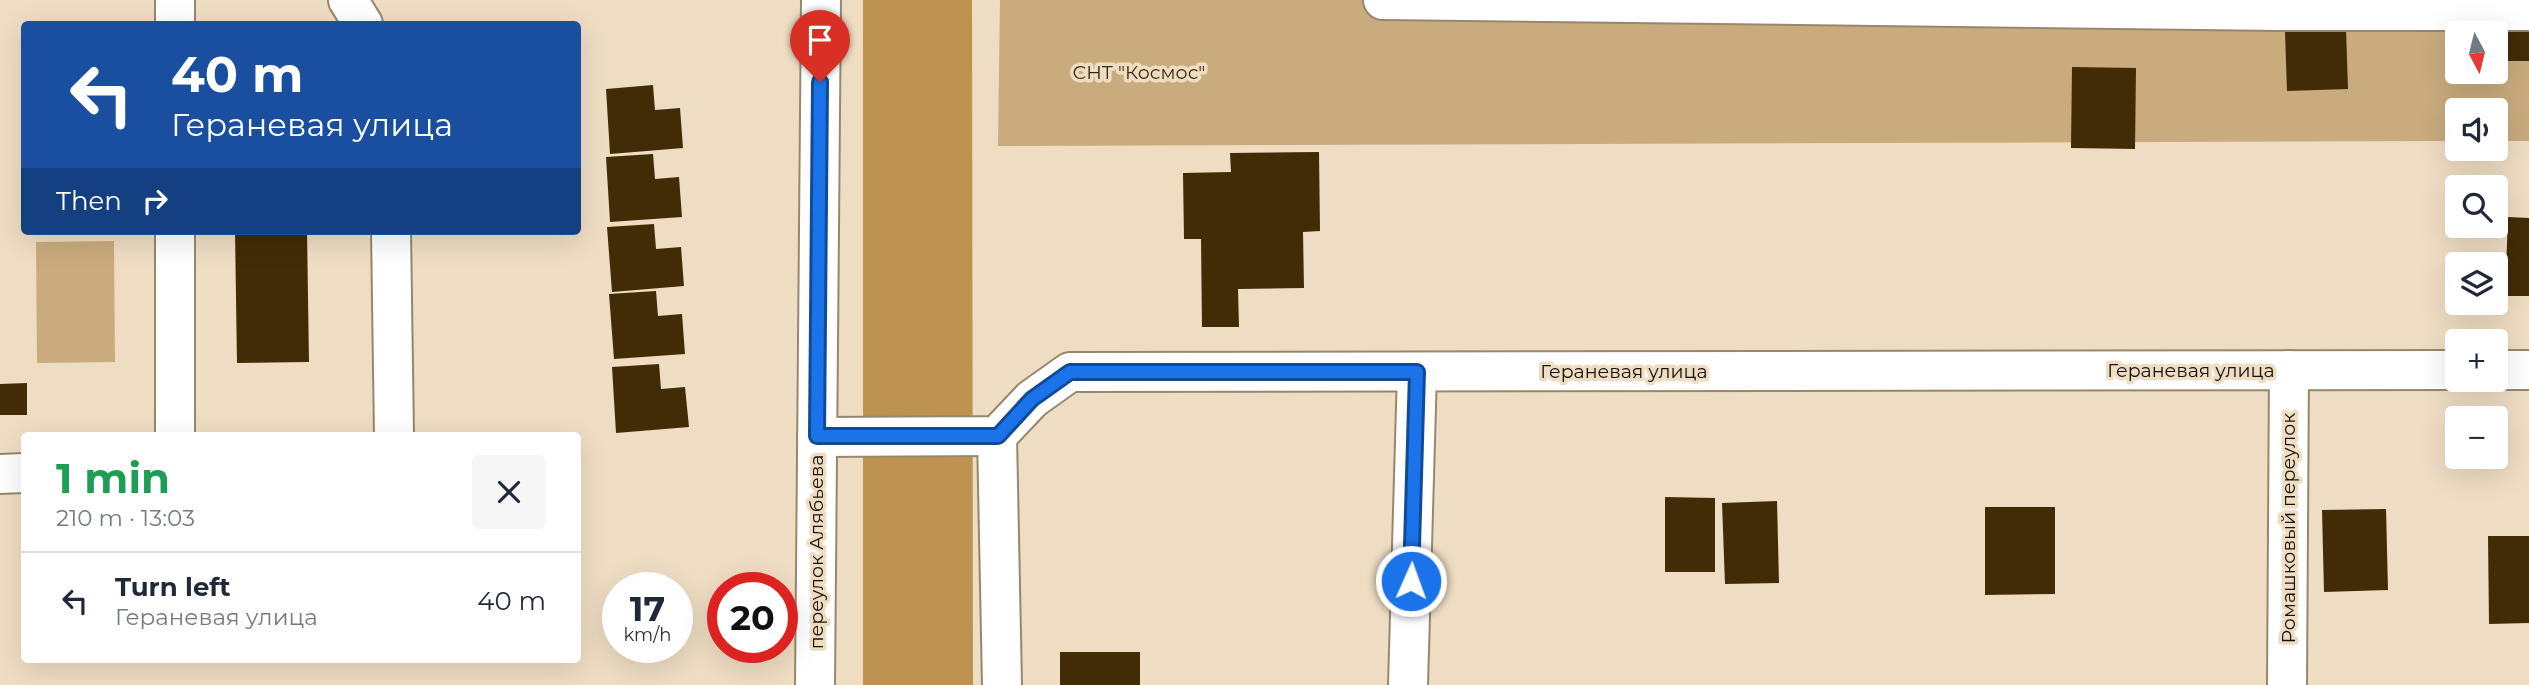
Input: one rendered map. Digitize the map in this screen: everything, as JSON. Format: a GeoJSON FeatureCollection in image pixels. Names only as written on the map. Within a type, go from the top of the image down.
{"type":"FeatureCollection","features":[{"type":"Feature","properties":{"kind":"main road"},"geometry":{"type":"LineString","coordinates":[[175,0],[175,21]]}},
{"type":"Feature","properties":{"kind":"main road"},"geometry":{"type":"LineString","coordinates":[[348,0],[361,21]]}},
{"type":"Feature","properties":{"kind":"main road","name":"переулок Алябьева"},"geometry":{"type":"LineString","coordinates":[[815,685],[821,0]]}},
{"type":"Feature","properties":{"kind":"main road"},"geometry":{"type":"LineString","coordinates":[[1383,0],[2280,6],[2529,11]]}},
{"type":"Feature","properties":{"kind":"main road"},"geometry":{"type":"LineString","coordinates":[[175,235],[175,432]]}},
{"type":"Feature","properties":{"kind":"main road"},"geometry":{"type":"LineString","coordinates":[[391,235],[394,432]]}},
{"type":"Feature","properties":{"kind":"main road","name":"Ромашковый переулок"},"geometry":{"type":"LineString","coordinates":[[2287,685],[2289,370]]}},
{"type":"Feature","properties":{"kind":"main road","name":"Гераневая улица"},"geometry":{"type":"LineString","coordinates":[[998,436],[1032,399],[1070,372],[2445,370]]}},
{"type":"Feature","properties":{"kind":"main road"},"geometry":{"type":"LineString","coordinates":[[2508,370],[2529,370]]}},
{"type":"Feature","properties":{"kind":"main road"},"geometry":{"type":"LineString","coordinates":[[1408,685],[1417,372]]}},
{"type":"Feature","properties":{"kind":"main road"},"geometry":{"type":"LineString","coordinates":[[817,436],[998,436],[1002,685]]}},
{"type":"Feature","properties":{"kind":"main road"},"geometry":{"type":"LineString","coordinates":[[0,474],[21,473]]}},
{"type":"Feature","properties":{"kind":"green space","name":"СНТ \"Космос\""},"geometry":{"type":"Polygon","coordinates":[[[1000,0],[2529,0],[2529,141],[2508,141],[2508,98],[2445,98],[2445,141],[998,146],[1000,0]]]}},
{"type":"Feature","properties":{"kind":"green space"},"geometry":{"type":"Polygon","coordinates":[[[114,241],[115,362],[37,363],[36,242],[114,241]]]}},
{"type":"Feature","properties":{"kind":"shaded area"},"geometry":{"type":"Polygon","coordinates":[[[863,0],[972,0],[973,685],[863,685],[863,0]]]}},
{"type":"Feature","properties":{"kind":"building"},"geometry":{"type":"Polygon","coordinates":[[[2508,23],[2529,23],[2529,61],[2508,61],[2508,23]]]}},
{"type":"Feature","properties":{"kind":"building"},"geometry":{"type":"Polygon","coordinates":[[[2346,29],[2348,89],[2287,91],[2285,32],[2346,29]]]}},
{"type":"Feature","properties":{"kind":"building"},"geometry":{"type":"Polygon","coordinates":[[[2072,67],[2136,68],[2135,149],[2071,148],[2072,67]]]}},
{"type":"Feature","properties":{"kind":"building"},"geometry":{"type":"Polygon","coordinates":[[[653,85],[655,110],[680,108],[683,148],[610,154],[606,89],[653,85]]]}},
{"type":"Feature","properties":{"kind":"building"},"geometry":{"type":"Polygon","coordinates":[[[1319,152],[1320,231],[1303,232],[1304,288],[1238,289],[1239,327],[1202,327],[1201,239],[1184,239],[1183,173],[1231,172],[1230,153],[1319,152]]]}},
{"type":"Feature","properties":{"kind":"building"},"geometry":{"type":"Polygon","coordinates":[[[653,154],[655,179],[679,177],[682,217],[610,222],[606,157],[653,154]]]}},
{"type":"Feature","properties":{"kind":"building"},"geometry":{"type":"Polygon","coordinates":[[[2508,217],[2529,218],[2529,296],[2508,296],[2508,217]]]}},
{"type":"Feature","properties":{"kind":"building"},"geometry":{"type":"Polygon","coordinates":[[[654,224],[656,249],[681,247],[684,286],[612,292],[607,227],[654,224]]]}},
{"type":"Feature","properties":{"kind":"building"},"geometry":{"type":"Polygon","coordinates":[[[235,235],[307,235],[309,362],[237,363],[235,235]]]}},
{"type":"Feature","properties":{"kind":"building"},"geometry":{"type":"Polygon","coordinates":[[[656,291],[658,316],[682,314],[685,354],[614,359],[609,294],[656,291]]]}},
{"type":"Feature","properties":{"kind":"building"},"geometry":{"type":"Polygon","coordinates":[[[659,364],[661,389],[685,387],[689,427],[616,433],[612,367],[659,364]]]}},
{"type":"Feature","properties":{"kind":"building"},"geometry":{"type":"Polygon","coordinates":[[[27,383],[27,415],[0,415],[0,384],[27,383]]]}},
{"type":"Feature","properties":{"kind":"building"},"geometry":{"type":"Polygon","coordinates":[[[1665,497],[1715,498],[1715,572],[1665,572],[1665,497]]]}},
{"type":"Feature","properties":{"kind":"building"},"geometry":{"type":"Polygon","coordinates":[[[1777,501],[1779,583],[1725,584],[1722,503],[1777,501]]]}},
{"type":"Feature","properties":{"kind":"building"},"geometry":{"type":"Polygon","coordinates":[[[1985,507],[2055,507],[2055,594],[1985,595],[1985,507]]]}},
{"type":"Feature","properties":{"kind":"building"},"geometry":{"type":"Polygon","coordinates":[[[2386,509],[2388,590],[2324,592],[2322,510],[2386,509]]]}},
{"type":"Feature","properties":{"kind":"building"},"geometry":{"type":"Polygon","coordinates":[[[2488,536],[2529,536],[2529,623],[2489,624],[2488,536]]]}},
{"type":"Feature","properties":{"kind":"building"},"geometry":{"type":"Polygon","coordinates":[[[1060,652],[1140,652],[1140,685],[1060,685],[1060,652]]]}},
{"type":"Feature","properties":{"kind":"route"},"geometry":{"type":"LineString","coordinates":[[820,82],[817,436],[998,436],[1032,399],[1070,372],[1417,372],[1411,581]]}}]}
